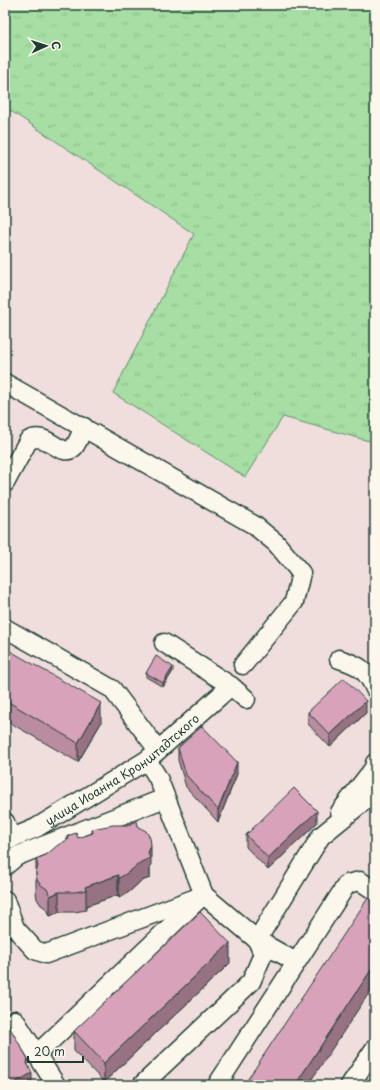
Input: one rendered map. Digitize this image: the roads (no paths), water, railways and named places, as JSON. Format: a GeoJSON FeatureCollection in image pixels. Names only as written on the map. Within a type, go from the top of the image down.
{"type":"FeatureCollection","features":[{"type":"Feature","properties":{"kind":"street"},"geometry":{"type":"LineString","coordinates":[[5,383],[254,525],[276,543],[301,573],[294,602],[243,665]]}},
{"type":"Feature","properties":{"kind":"street"},"geometry":{"type":"LineString","coordinates":[[5,483],[28,441],[33,438],[40,438],[63,450],[68,450],[74,447],[80,425]]}},
{"type":"Feature","properties":{"kind":"street"},"geometry":{"type":"LineString","coordinates":[[5,628],[112,689],[153,755],[158,778],[204,895],[258,940],[296,962]]}},
{"type":"Feature","properties":{"kind":"street"},"geometry":{"type":"LineString","coordinates":[[164,643],[231,686],[246,699]]}},
{"type":"Feature","properties":{"kind":"street"},"geometry":{"type":"LineString","coordinates":[[339,659],[354,663],[369,676],[375,689]]}},
{"type":"Feature","properties":{"kind":"street","name":"улица Иоанна Кронштадтского"},"geometry":{"type":"LineString","coordinates":[[7,834],[36,828],[153,755],[231,686]]}},
{"type":"Feature","properties":{"kind":"street"},"geometry":{"type":"LineString","coordinates":[[258,940],[321,836],[374,768],[375,763]]}},
{"type":"Feature","properties":{"kind":"street"},"geometry":{"type":"LineString","coordinates":[[321,836],[375,792]]}},
{"type":"Feature","properties":{"kind":"street"},"geometry":{"type":"LineString","coordinates":[[5,866],[16,856],[166,798]]}},
{"type":"Feature","properties":{"kind":"street"},"geometry":{"type":"LineString","coordinates":[[217,1085],[347,884],[360,881],[375,891]]}},
{"type":"Feature","properties":{"kind":"street"},"geometry":{"type":"LineString","coordinates":[[5,900],[15,928],[35,950],[46,954],[204,895]]}},
{"type":"Feature","properties":{"kind":"street"},"geometry":{"type":"LineString","coordinates":[[37,1054],[204,895]]}},
{"type":"Feature","properties":{"kind":"street"},"geometry":{"type":"LineString","coordinates":[[142,1085],[250,982],[263,954],[258,940]]}},
{"type":"Feature","properties":{"kind":"street"},"geometry":{"type":"LineString","coordinates":[[15,1020],[56,1085]]}},
{"type":"Feature","properties":{"kind":"street"},"geometry":{"type":"LineString","coordinates":[[350,1085],[375,1048]]}}]}
